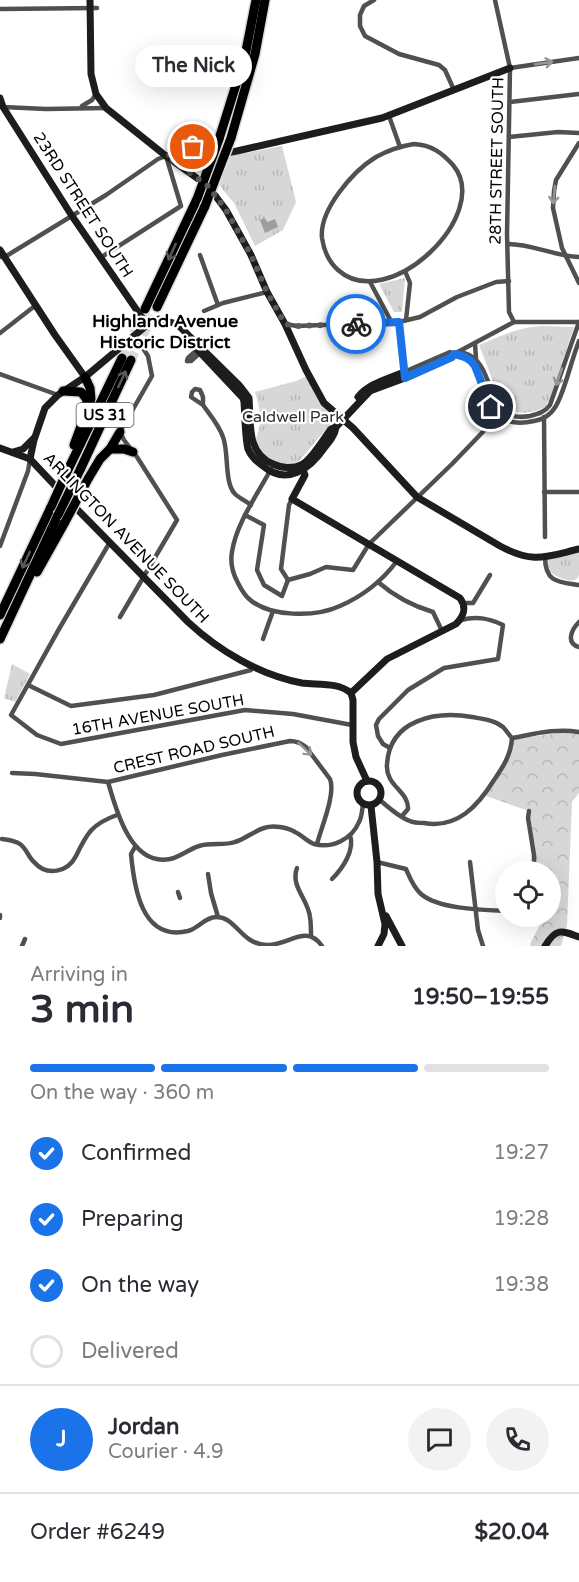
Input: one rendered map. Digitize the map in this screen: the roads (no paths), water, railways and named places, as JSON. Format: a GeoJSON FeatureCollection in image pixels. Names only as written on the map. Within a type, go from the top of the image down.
{"type":"FeatureCollection","features":[{"type":"Feature","properties":{"kind":"highway"},"geometry":{"type":"LineString","coordinates":[[145,309],[197,199],[219,139],[244,56],[256,0]]}},
{"type":"Feature","properties":{"kind":"highway"},"geometry":{"type":"LineString","coordinates":[[157,307],[205,206],[231,138],[255,54],[265,0]]}},
{"type":"Feature","properties":{"kind":"highway","name":"US 31"},"geometry":{"type":"LineString","coordinates":[[0,615],[70,461],[126,359],[62,518],[0,639]]}},
{"type":"Feature","properties":{"kind":"highway"},"geometry":{"type":"LineString","coordinates":[[70,461],[91,399],[90,388],[85,376]]}},
{"type":"Feature","properties":{"kind":"highway"},"geometry":{"type":"LineString","coordinates":[[61,393],[81,392],[86,398],[88,408]]}},
{"type":"Feature","properties":{"kind":"highway"},"geometry":{"type":"LineString","coordinates":[[62,518],[120,432]]}},
{"type":"Feature","properties":{"kind":"highway"},"geometry":{"type":"LineString","coordinates":[[110,449],[124,449],[133,452]]}},
{"type":"Feature","properties":{"kind":"street"},"geometry":{"type":"LineString","coordinates":[[374,0],[364,6],[360,15],[360,26],[365,36],[404,56],[439,65],[445,70],[454,90]]}},
{"type":"Feature","properties":{"kind":"street","name":"28TH STREET SOUTH"},"geometry":{"type":"LineString","coordinates":[[495,0],[510,68],[507,244],[510,312],[514,322]]}},
{"type":"Feature","properties":{"kind":"street"},"geometry":{"type":"LineString","coordinates":[[0,9],[92,5],[91,74],[96,94],[106,108],[208,186],[226,210],[251,255],[267,292],[324,403],[417,497],[512,553],[527,558],[545,557],[579,549]]}},
{"type":"Feature","properties":{"kind":"street"},"geometry":{"type":"LineString","coordinates":[[85,376],[2,254],[72,216],[166,156],[193,151],[221,154],[244,150],[389,116],[510,68],[579,58]]}},
{"type":"Feature","properties":{"kind":"street"},"geometry":{"type":"LineString","coordinates":[[80,108],[92,100],[96,94]]}},
{"type":"Feature","properties":{"kind":"street"},"geometry":{"type":"LineString","coordinates":[[510,102],[579,94]]}},
{"type":"Feature","properties":{"kind":"street","name":"23RD STREET SOUTH"},"geometry":{"type":"LineString","coordinates":[[0,98],[1,106],[72,216],[147,325]]}},
{"type":"Feature","properties":{"kind":"street"},"geometry":{"type":"LineString","coordinates":[[1,106],[46,109],[106,108]]}},
{"type":"Feature","properties":{"kind":"street"},"geometry":{"type":"LineString","coordinates":[[389,116],[400,147]]}},
{"type":"Feature","properties":{"kind":"street"},"geometry":{"type":"LineString","coordinates":[[509,136],[558,132],[579,133]]}},
{"type":"Feature","properties":{"kind":"street"},"geometry":{"type":"LineString","coordinates":[[579,143],[556,180],[553,208],[562,248],[579,284]]}},
{"type":"Feature","properties":{"kind":"street"},"geometry":{"type":"LineString","coordinates":[[414,144],[425,145],[442,153],[458,171],[462,190],[457,214],[446,234],[434,249],[405,271],[390,278],[370,282],[344,276],[331,263],[322,237],[322,225],[326,213],[347,182],[376,157],[400,147],[414,144]]}},
{"type":"Feature","properties":{"kind":"street"},"geometry":{"type":"LineString","coordinates":[[100,258],[181,206],[166,156]]}},
{"type":"Feature","properties":{"kind":"street"},"geometry":{"type":"LineString","coordinates":[[507,244],[521,244],[567,257],[579,257]]}},
{"type":"Feature","properties":{"kind":"street"},"geometry":{"type":"LineString","coordinates":[[200,255],[218,305]]}},
{"type":"Feature","properties":{"kind":"street"},"geometry":{"type":"LineString","coordinates":[[405,271],[410,284],[406,320]]}},
{"type":"Feature","properties":{"kind":"street"},"geometry":{"type":"LineString","coordinates":[[285,324],[297,326],[399,322],[420,316],[457,297],[496,282],[509,281]]}},
{"type":"Feature","properties":{"kind":"street"},"geometry":{"type":"LineString","coordinates":[[370,282],[392,323]]}},
{"type":"Feature","properties":{"kind":"street"},"geometry":{"type":"LineString","coordinates":[[204,311],[267,292]]}},
{"type":"Feature","properties":{"kind":"street"},"geometry":{"type":"LineString","coordinates":[[0,333],[36,305]]}},
{"type":"Feature","properties":{"kind":"street"},"geometry":{"type":"LineString","coordinates":[[0,546],[28,471],[45,408],[153,321],[159,319],[171,322],[243,398],[248,448],[252,456],[280,475],[291,475],[319,456],[336,433],[336,427],[370,391],[452,357],[454,354],[514,322],[579,322],[550,405],[538,414],[513,417],[502,412],[476,359],[465,353],[454,354]]}},
{"type":"Feature","properties":{"kind":"street"},"geometry":{"type":"LineString","coordinates":[[399,322],[405,375]]}},
{"type":"Feature","properties":{"kind":"street"},"geometry":{"type":"LineString","coordinates":[[120,617],[177,520],[120,432],[152,376],[148,356],[135,336]]}},
{"type":"Feature","properties":{"kind":"street"},"geometry":{"type":"LineString","coordinates":[[454,354],[467,357],[472,362],[491,407],[498,417],[522,424],[544,419],[551,413],[558,402],[579,341]]}},
{"type":"Feature","properties":{"kind":"street"},"geometry":{"type":"LineString","coordinates":[[475,343],[476,359]]}},
{"type":"Feature","properties":{"kind":"street"},"geometry":{"type":"LineString","coordinates":[[0,374],[61,393]]}},
{"type":"Feature","properties":{"kind":"street"},"geometry":{"type":"LineString","coordinates":[[203,405],[223,437],[231,488],[235,494],[251,505]]}},
{"type":"Feature","properties":{"kind":"street"},"geometry":{"type":"LineString","coordinates":[[288,580],[326,567],[353,570],[369,544],[502,412]]}},
{"type":"Feature","properties":{"kind":"street"},"geometry":{"type":"LineString","coordinates":[[543,412],[545,537]]}},
{"type":"Feature","properties":{"kind":"street"},"geometry":{"type":"LineString","coordinates":[[12,453],[28,445],[36,435]]}},
{"type":"Feature","properties":{"kind":"street"},"geometry":{"type":"LineString","coordinates":[[0,448],[30,459]]}},
{"type":"Feature","properties":{"kind":"street","name":"ARLINGTON AVENUE SOUTH"},"geometry":{"type":"LineString","coordinates":[[30,459],[202,636],[240,660],[268,673],[301,682],[341,687],[351,693]]}},
{"type":"Feature","properties":{"kind":"street"},"geometry":{"type":"LineString","coordinates":[[288,580],[281,569],[289,505],[305,475],[302,467]]}},
{"type":"Feature","properties":{"kind":"street"},"geometry":{"type":"LineString","coordinates":[[271,468],[245,515],[231,554],[234,574],[249,600],[273,611],[306,614],[338,607],[358,598],[378,582],[397,561]]}},
{"type":"Feature","properties":{"kind":"street"},"geometry":{"type":"LineString","coordinates":[[544,492],[579,492]]}},
{"type":"Feature","properties":{"kind":"street"},"geometry":{"type":"LineString","coordinates":[[292,499],[460,598],[465,608],[464,614],[456,624],[387,659],[351,693],[353,742],[356,757],[367,781]]}},
{"type":"Feature","properties":{"kind":"street"},"geometry":{"type":"LineString","coordinates":[[245,515],[264,525],[257,570],[264,585],[282,596],[288,580]]}},
{"type":"Feature","properties":{"kind":"street"},"geometry":{"type":"LineString","coordinates":[[110,542],[28,685],[71,706],[154,695],[251,670],[254,666]]}},
{"type":"Feature","properties":{"kind":"street"},"geometry":{"type":"LineString","coordinates":[[545,557],[545,569],[553,579],[561,583],[578,585]]}},
{"type":"Feature","properties":{"kind":"street"},"geometry":{"type":"LineString","coordinates":[[463,603],[473,603],[490,575]]}},
{"type":"Feature","properties":{"kind":"street"},"geometry":{"type":"LineString","coordinates":[[378,582],[415,606],[433,612],[442,631]]}},
{"type":"Feature","properties":{"kind":"street"},"geometry":{"type":"LineString","coordinates":[[263,639],[273,611]]}},
{"type":"Feature","properties":{"kind":"street"},"geometry":{"type":"LineString","coordinates":[[390,748],[383,744],[378,736],[376,725],[379,719],[408,690],[444,668],[498,659],[503,625],[492,620],[473,617],[460,620]]}},
{"type":"Feature","properties":{"kind":"street"},"geometry":{"type":"LineString","coordinates":[[579,622],[570,634],[572,642],[579,647]]}},
{"type":"Feature","properties":{"kind":"street","name":"16TH AVENUE SOUTH"},"geometry":{"type":"LineString","coordinates":[[28,685],[11,715],[37,735],[61,744],[245,710],[293,714],[352,724]]}},
{"type":"Feature","properties":{"kind":"street"},"geometry":{"type":"LineString","coordinates":[[402,816],[408,809],[406,798],[389,777],[386,766],[390,748],[410,724],[432,716],[459,715],[491,721],[502,726],[512,738]]}},
{"type":"Feature","properties":{"kind":"street"},"geometry":{"type":"LineString","coordinates":[[512,738],[544,732],[567,730],[579,732]]}},
{"type":"Feature","properties":{"kind":"street"},"geometry":{"type":"LineString","coordinates":[[380,800],[410,821],[431,824],[451,822],[464,816],[477,803],[502,767],[508,756],[512,738]]}},
{"type":"Feature","properties":{"kind":"street","name":"CREST ROAD SOUTH"},"geometry":{"type":"LineString","coordinates":[[12,774],[35,774],[108,782],[222,755],[296,741],[306,747],[333,785],[317,844]]}},
{"type":"Feature","properties":{"kind":"street"},"geometry":{"type":"LineString","coordinates":[[367,781],[375,782],[380,787],[382,795],[380,800],[372,806],[363,804],[357,791],[361,784],[367,781]]}},
{"type":"Feature","properties":{"kind":"street"},"geometry":{"type":"LineString","coordinates":[[108,782],[117,815],[135,847],[150,857],[160,860],[172,859],[202,845],[232,844],[264,827],[281,827],[295,832],[305,840],[327,845],[350,836],[360,821],[363,804]]}},
{"type":"Feature","properties":{"kind":"street"},"geometry":{"type":"LineString","coordinates":[[372,806],[378,862],[378,894],[385,924],[384,934],[378,946]]}},
{"type":"Feature","properties":{"kind":"street"},"geometry":{"type":"LineString","coordinates":[[529,811],[534,861]]}},
{"type":"Feature","properties":{"kind":"street"},"geometry":{"type":"LineString","coordinates":[[2,839],[13,840],[21,845],[34,862],[43,869],[58,871],[73,862],[86,835],[94,826],[117,815]]}},
{"type":"Feature","properties":{"kind":"street"},"geometry":{"type":"LineString","coordinates":[[332,879],[349,853],[353,843],[350,836]]}},
{"type":"Feature","properties":{"kind":"street"},"geometry":{"type":"LineString","coordinates":[[135,847],[131,854],[138,898],[146,916],[153,924],[165,930],[186,932],[197,928],[206,920],[218,917],[227,919],[241,934],[257,944],[282,944],[305,935],[311,936],[322,946]]}},
{"type":"Feature","properties":{"kind":"street"},"geometry":{"type":"LineString","coordinates":[[378,862],[406,869],[415,887],[431,900],[443,904],[495,911]]}},
{"type":"Feature","properties":{"kind":"street"},"geometry":{"type":"LineString","coordinates":[[470,862],[478,930],[483,946]]}},
{"type":"Feature","properties":{"kind":"street"},"geometry":{"type":"LineString","coordinates":[[297,868],[296,882],[306,902],[311,936]]}},
{"type":"Feature","properties":{"kind":"street"},"geometry":{"type":"LineString","coordinates":[[208,874],[218,917]]}},
{"type":"Feature","properties":{"kind":"street"},"geometry":{"type":"LineString","coordinates":[[178,892],[180,898]]}},
{"type":"Feature","properties":{"kind":"street"},"geometry":{"type":"LineString","coordinates":[[380,906],[402,946]]}},
{"type":"Feature","properties":{"kind":"street"},"geometry":{"type":"LineString","coordinates":[[545,946],[556,933],[564,931],[579,937]]}},
{"type":"Feature","properties":{"kind":"street"},"geometry":{"type":"LineString","coordinates":[[22,946],[25,939]]}},
{"type":"Feature","properties":{"kind":"tunnel"},"geometry":{"type":"LineString","coordinates":[[131,360],[157,307]]}},
{"type":"Feature","properties":{"kind":"tunnel"},"geometry":{"type":"LineString","coordinates":[[122,358],[144,311]]}},
{"type":"Feature","properties":{"kind":"place","name":"The Nick"},"geometry":{"type":"Point","coordinates":[193,147]}},
{"type":"Feature","properties":{"kind":"district","name":"Highland Avenue Historic District"},"geometry":{"type":"Point","coordinates":[165,331]}},
{"type":"Feature","properties":{"kind":"park label","name":"Caldwell Park"},"geometry":{"type":"Point","coordinates":[293,417]}}]}
